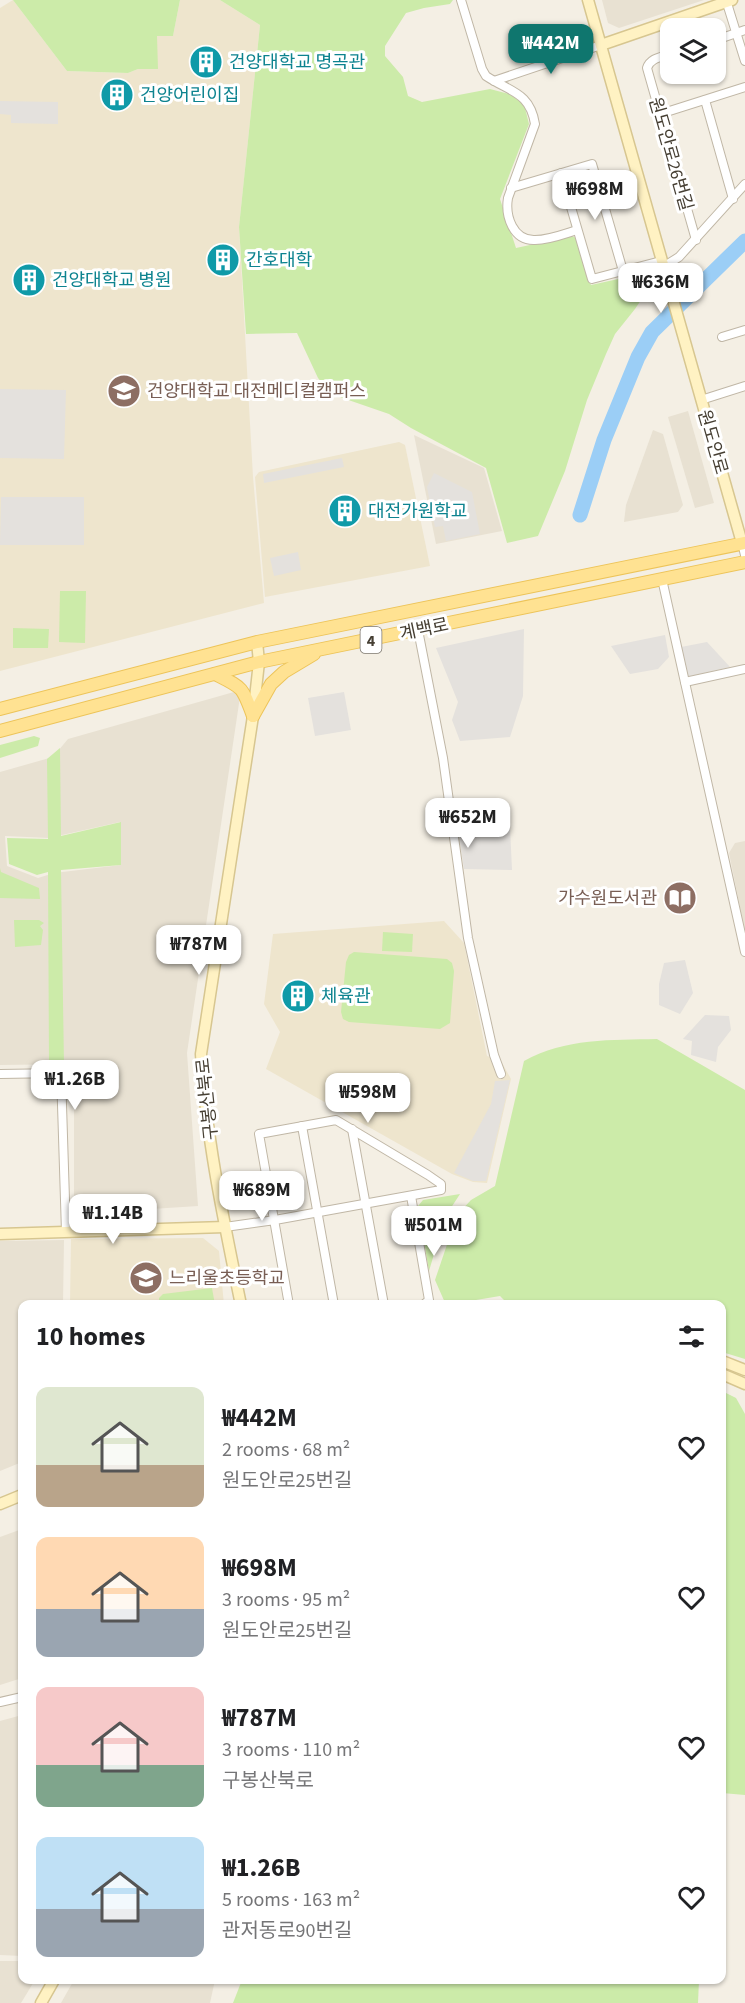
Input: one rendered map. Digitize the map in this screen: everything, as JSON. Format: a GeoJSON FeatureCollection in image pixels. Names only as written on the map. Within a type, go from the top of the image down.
{"type":"FeatureCollection","features":[{"type":"Feature","properties":{"kind":"main road","name":"계백로"},"geometry":{"type":"LineString","coordinates":[[0,710],[257,642],[744,547]]}},
{"type":"Feature","properties":{"kind":"main road","name":"계백로"},"geometry":{"type":"LineString","coordinates":[[0,731],[259,662],[745,562]]}},
{"type":"Feature","properties":{"kind":"main road"},"geometry":{"type":"LineString","coordinates":[[253,716],[271,684],[284,672],[320,650]]}},
{"type":"Feature","properties":{"kind":"main road"},"geometry":{"type":"LineString","coordinates":[[215,674],[241,687],[253,716]]}},
{"type":"Feature","properties":{"kind":"street"},"geometry":{"type":"LineString","coordinates":[[461,0],[486,76],[527,100],[534,115],[536,124],[506,207],[515,232],[532,240],[577,230],[561,173]]}},
{"type":"Feature","properties":{"kind":"street"},"geometry":{"type":"LineString","coordinates":[[588,0],[662,264]]}},
{"type":"Feature","properties":{"kind":"street"},"geometry":{"type":"LineString","coordinates":[[494,81],[728,1],[741,32],[745,61]]}},
{"type":"Feature","properties":{"kind":"street"},"geometry":{"type":"LineString","coordinates":[[726,37],[741,32]]}},
{"type":"Feature","properties":{"kind":"street","name":"원도안로26번길"},"geometry":{"type":"LineString","coordinates":[[660,57],[652,60],[646,68],[696,240]]}},
{"type":"Feature","properties":{"kind":"street"},"geometry":{"type":"LineString","coordinates":[[660,114],[745,87]]}},
{"type":"Feature","properties":{"kind":"street"},"geometry":{"type":"LineString","coordinates":[[705,100],[733,199]]}},
{"type":"Feature","properties":{"kind":"street"},"geometry":{"type":"LineString","coordinates":[[511,188],[592,164],[623,272]]}},
{"type":"Feature","properties":{"kind":"street","name":"원도안로26번길"},"geometry":{"type":"LineString","coordinates":[[577,230],[592,279],[662,264],[680,257],[745,184]]}},
{"type":"Feature","properties":{"kind":"street","name":"원도안로"},"geometry":{"type":"LineString","coordinates":[[662,264],[744,547]]}},
{"type":"Feature","properties":{"kind":"street"},"geometry":{"type":"LineString","coordinates":[[722,337],[745,330]]}},
{"type":"Feature","properties":{"kind":"street"},"geometry":{"type":"LineString","coordinates":[[701,400],[745,386]]}},
{"type":"Feature","properties":{"kind":"street"},"geometry":{"type":"LineString","coordinates":[[662,579],[745,952]]}},
{"type":"Feature","properties":{"kind":"street"},"geometry":{"type":"LineString","coordinates":[[418,630],[443,758],[468,938],[494,1055],[501,1074]]}},
{"type":"Feature","properties":{"kind":"street","name":"구봉산북로"},"geometry":{"type":"LineString","coordinates":[[240,1300],[225,1227],[203,1087],[201,1054],[253,716],[259,662],[257,642]]}},
{"type":"Feature","properties":{"kind":"street"},"geometry":{"type":"LineString","coordinates":[[685,682],[745,669]]}},
{"type":"Feature","properties":{"kind":"street"},"geometry":{"type":"LineString","coordinates":[[0,1074],[61,1073],[66,1232]]}},
{"type":"Feature","properties":{"kind":"street"},"geometry":{"type":"LineString","coordinates":[[0,1234],[225,1227],[275,1220],[411,1196],[441,1190],[441,1184],[336,1120],[259,1134],[275,1220],[288,1300]]}},
{"type":"Feature","properties":{"kind":"street"},"geometry":{"type":"LineString","coordinates":[[302,1126],[333,1300]]}},
{"type":"Feature","properties":{"kind":"street"},"geometry":{"type":"LineString","coordinates":[[352,1130],[383,1300]]}},
{"type":"Feature","properties":{"kind":"street"},"geometry":{"type":"LineString","coordinates":[[411,1196],[429,1300]]}},
{"type":"Feature","properties":{"kind":"street"},"geometry":{"type":"LineString","coordinates":[[726,1363],[745,1370]]}},
{"type":"Feature","properties":{"kind":"street"},"geometry":{"type":"LineString","coordinates":[[726,1376],[745,1384]]}},
{"type":"Feature","properties":{"kind":"street"},"geometry":{"type":"LineString","coordinates":[[0,1504],[18,1497]]}},
{"type":"Feature","properties":{"kind":"street"},"geometry":{"type":"LineString","coordinates":[[0,1702],[18,1697]]}},
{"type":"Feature","properties":{"kind":"street"},"geometry":{"type":"LineString","coordinates":[[41,2003],[52,1984]]}},
{"type":"Feature","properties":{"kind":"shaded area","name":"건양대학교 대전메디컬캠퍼스"},"geometry":{"type":"Polygon","coordinates":[[[13,0],[67,71],[128,73],[138,69],[157,36],[173,36],[180,0],[220,0],[260,25],[239,227],[253,477],[264,603],[0,671],[0,8],[13,0]]]}},
{"type":"Feature","properties":{"kind":"shaded area"},"geometry":{"type":"Polygon","coordinates":[[[602,0],[704,0],[619,28],[608,23],[602,0]]]}},
{"type":"Feature","properties":{"kind":"shaded area"},"geometry":{"type":"Polygon","coordinates":[[[0,101],[58,102],[58,124],[11,123],[11,115],[0,114],[0,101]]]}},
{"type":"Feature","properties":{"kind":"shaded area"},"geometry":{"type":"Polygon","coordinates":[[[0,389],[66,390],[64,459],[0,458],[0,389]]]}},
{"type":"Feature","properties":{"kind":"shaded area"},"geometry":{"type":"Polygon","coordinates":[[[688,411],[714,503],[695,508],[668,417],[688,411]]]}},
{"type":"Feature","properties":{"kind":"shaded area"},"geometry":{"type":"Polygon","coordinates":[[[653,430],[663,434],[683,505],[678,512],[624,522],[626,505],[653,430]]]}},
{"type":"Feature","properties":{"kind":"shaded area"},"geometry":{"type":"Polygon","coordinates":[[[414,435],[484,468],[502,531],[436,544],[414,435]]]}},
{"type":"Feature","properties":{"kind":"shaded area"},"geometry":{"type":"Polygon","coordinates":[[[399,442],[405,445],[430,566],[265,597],[255,477],[259,472],[399,442]]]}},
{"type":"Feature","properties":{"kind":"shaded area"},"geometry":{"type":"Polygon","coordinates":[[[342,458],[344,467],[264,483],[263,474],[342,458]]]}},
{"type":"Feature","properties":{"kind":"shaded area"},"geometry":{"type":"Polygon","coordinates":[[[434,473],[472,492],[480,534],[446,541],[443,526],[435,527],[427,487],[434,473]]]}},
{"type":"Feature","properties":{"kind":"shaded area"},"geometry":{"type":"Polygon","coordinates":[[[1,497],[84,497],[84,545],[0,545],[1,497]]]}},
{"type":"Feature","properties":{"kind":"shaded area"},"geometry":{"type":"Polygon","coordinates":[[[298,552],[301,570],[274,576],[270,558],[298,552]]]}},
{"type":"Feature","properties":{"kind":"shaded area"},"geometry":{"type":"Polygon","coordinates":[[[524,629],[523,696],[510,737],[460,741],[452,720],[458,702],[436,648],[524,629]]]}},
{"type":"Feature","properties":{"kind":"shaded area"},"geometry":{"type":"Polygon","coordinates":[[[665,635],[669,657],[658,669],[630,674],[611,646],[665,635]]]}},
{"type":"Feature","properties":{"kind":"shaded area"},"geometry":{"type":"Polygon","coordinates":[[[707,642],[730,667],[687,677],[681,647],[707,642]]]}},
{"type":"Feature","properties":{"kind":"shaded area"},"geometry":{"type":"Polygon","coordinates":[[[241,690],[187,1053],[198,1206],[74,1214],[74,1064],[0,1065],[0,772],[53,757],[68,739],[241,690]],[[120,822],[49,838],[5,836],[7,866],[38,878],[54,873],[121,865],[120,822]]]}},
{"type":"Feature","properties":{"kind":"shaded area"},"geometry":{"type":"Polygon","coordinates":[[[344,692],[351,730],[315,736],[308,698],[344,692]]]}},
{"type":"Feature","properties":{"kind":"shaded area"},"geometry":{"type":"Polygon","coordinates":[[[509,806],[512,870],[464,869],[455,812],[509,806]]]}},
{"type":"Feature","properties":{"kind":"shaded area"},"geometry":{"type":"Polygon","coordinates":[[[745,841],[745,932],[729,853],[735,843],[745,841]]]}},
{"type":"Feature","properties":{"kind":"shaded area"},"geometry":{"type":"Polygon","coordinates":[[[444,921],[464,943],[487,1056],[501,1061],[511,1079],[487,1183],[473,1182],[452,1174],[266,1069],[280,1032],[264,1004],[273,934],[444,921]]]}},
{"type":"Feature","properties":{"kind":"shaded area"},"geometry":{"type":"Polygon","coordinates":[[[685,960],[693,993],[680,1014],[659,1005],[659,984],[664,963],[685,960]]]}},
{"type":"Feature","properties":{"kind":"shaded area"},"geometry":{"type":"Polygon","coordinates":[[[705,1015],[729,1016],[731,1030],[718,1047],[716,1062],[691,1055],[692,1041],[683,1039],[705,1015]]]}},
{"type":"Feature","properties":{"kind":"shaded area"},"geometry":{"type":"Polygon","coordinates":[[[510,1080],[486,1181],[473,1181],[454,1173],[491,1104],[495,1081],[510,1080]]]}},
{"type":"Feature","properties":{"kind":"shaded area","name":"느리울초등학교"},"geometry":{"type":"Polygon","coordinates":[[[203,1238],[219,1251],[224,1300],[70,1300],[71,1239],[203,1238]]]}},
{"type":"Feature","properties":{"kind":"shaded area"},"geometry":{"type":"Polygon","coordinates":[[[64,1240],[63,1300],[18,1300],[18,1464],[0,1471],[0,1241],[64,1240]]]}},
{"type":"Feature","properties":{"kind":"shaded area"},"geometry":{"type":"Polygon","coordinates":[[[18,1530],[18,1679],[0,1685],[0,1537],[18,1530]]]}},
{"type":"Feature","properties":{"kind":"shaded area"},"geometry":{"type":"Polygon","coordinates":[[[18,1716],[18,1956],[0,1955],[0,1721],[18,1716]]]}},
{"type":"Feature","properties":{"kind":"shaded area"},"geometry":{"type":"Polygon","coordinates":[[[0,1961],[18,1961],[18,1984],[33,1984],[21,2003],[0,2003],[0,1961]]]}},
{"type":"Feature","properties":{"kind":"shaded area"},"geometry":{"type":"Polygon","coordinates":[[[72,1984],[214,1984],[210,2003],[61,2003],[72,1984]]]}},
{"type":"Feature","properties":{"kind":"green space"},"geometry":{"type":"Polygon","coordinates":[[[13,0],[180,0],[173,36],[157,36],[158,69],[138,69],[128,73],[67,71],[13,0]]]}},
{"type":"Feature","properties":{"kind":"green space"},"geometry":{"type":"Polygon","coordinates":[[[220,0],[453,0],[450,4],[406,13],[385,46],[385,56],[403,77],[408,96],[422,102],[490,89],[509,94],[524,104],[529,124],[500,199],[516,248],[572,236],[576,238],[591,285],[650,272],[653,282],[615,334],[606,354],[587,400],[565,471],[538,536],[507,543],[486,468],[389,414],[331,394],[318,378],[297,333],[246,334],[239,227],[260,25],[220,0]]]}},
{"type":"Feature","properties":{"kind":"green space"},"geometry":{"type":"Polygon","coordinates":[[[60,591],[86,591],[85,643],[59,642],[60,591]]]}},
{"type":"Feature","properties":{"kind":"green space"},"geometry":{"type":"Polygon","coordinates":[[[13,628],[49,629],[48,648],[13,648],[13,628]]]}},
{"type":"Feature","properties":{"kind":"green space"},"geometry":{"type":"Polygon","coordinates":[[[34,736],[40,738],[38,746],[0,758],[0,745],[34,736]]]}},
{"type":"Feature","properties":{"kind":"green space"},"geometry":{"type":"Polygon","coordinates":[[[60,748],[61,836],[121,822],[121,865],[61,870],[64,1065],[49,1065],[48,872],[37,875],[9,864],[7,838],[48,839],[47,759],[60,748]]]}},
{"type":"Feature","properties":{"kind":"green space"},"geometry":{"type":"Polygon","coordinates":[[[0,868],[1,872],[39,888],[40,899],[0,898],[0,868]]]}},
{"type":"Feature","properties":{"kind":"green space"},"geometry":{"type":"Polygon","coordinates":[[[14,920],[39,920],[44,923],[40,926],[43,930],[41,945],[15,947],[14,920]]]}},
{"type":"Feature","properties":{"kind":"green space"},"geometry":{"type":"Polygon","coordinates":[[[383,932],[413,934],[412,952],[382,951],[383,932]]]}},
{"type":"Feature","properties":{"kind":"green space"},"geometry":{"type":"Polygon","coordinates":[[[354,952],[447,959],[452,963],[454,971],[450,1023],[440,1029],[349,1022],[343,1019],[341,1012],[346,962],[349,955],[354,952]]]}},
{"type":"Feature","properties":{"kind":"green space"},"geometry":{"type":"Polygon","coordinates":[[[657,1039],[745,1090],[745,1359],[726,1353],[726,1300],[504,1300],[500,1296],[476,1300],[444,1300],[435,1280],[457,1215],[471,1200],[495,1186],[524,1061],[556,1048],[606,1040],[657,1039]]]}},
{"type":"Feature","properties":{"kind":"green space"},"geometry":{"type":"Polygon","coordinates":[[[460,1194],[445,1217],[429,1271],[418,1206],[423,1200],[460,1194]]]}},
{"type":"Feature","properties":{"kind":"green space"},"geometry":{"type":"Polygon","coordinates":[[[212,1288],[214,1300],[159,1300],[163,1294],[212,1288]]]}},
{"type":"Feature","properties":{"kind":"green space"},"geometry":{"type":"Polygon","coordinates":[[[726,1393],[736,1398],[745,1414],[745,1795],[726,1793],[726,1393]]]}},
{"type":"Feature","properties":{"kind":"green space"},"geometry":{"type":"Polygon","coordinates":[[[240,1984],[699,1984],[698,2003],[233,2003],[240,1984]]]}},
{"type":"Feature","properties":{"kind":"waterway"},"geometry":{"type":"LineString","coordinates":[[580,515],[604,440],[638,357],[652,332],[745,241]]}},
{"type":"Feature","properties":{"kind":"place","name":"건양대학교 명곡관"},"geometry":{"type":"Point","coordinates":[206,62]}},
{"type":"Feature","properties":{"kind":"place","name":"건양어린이집"},"geometry":{"type":"Point","coordinates":[117,95]}},
{"type":"Feature","properties":{"kind":"place","name":"간호대학"},"geometry":{"type":"Point","coordinates":[223,260]}},
{"type":"Feature","properties":{"kind":"place","name":"건양대학교 병원"},"geometry":{"type":"Point","coordinates":[29,280]}},
{"type":"Feature","properties":{"kind":"place","name":"건양대학교 대전메디컬캠퍼스"},"geometry":{"type":"Point","coordinates":[124,391]}},
{"type":"Feature","properties":{"kind":"place","name":"대전가원학교"},"geometry":{"type":"Point","coordinates":[345,511]}},
{"type":"Feature","properties":{"kind":"place","name":"가수원도서관"},"geometry":{"type":"Point","coordinates":[680,898]}},
{"type":"Feature","properties":{"kind":"place","name":"체육관"},"geometry":{"type":"Point","coordinates":[298,996]}},
{"type":"Feature","properties":{"kind":"place","name":"느리울초등학교"},"geometry":{"type":"Point","coordinates":[146,1278]}}]}
